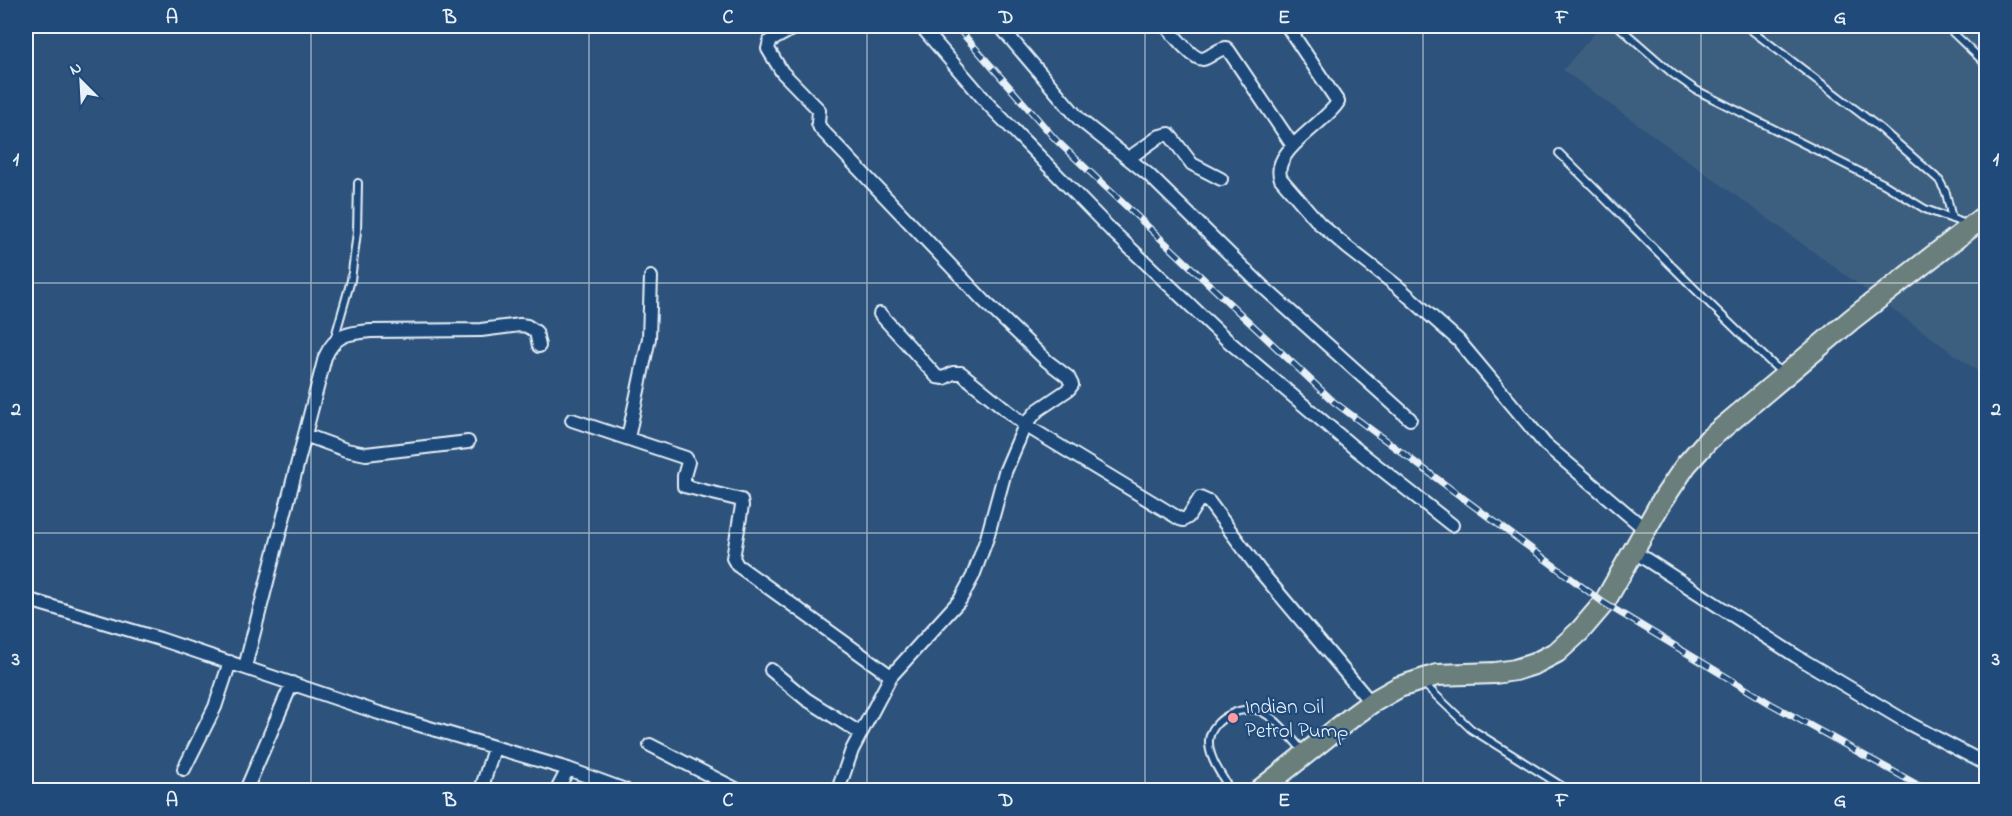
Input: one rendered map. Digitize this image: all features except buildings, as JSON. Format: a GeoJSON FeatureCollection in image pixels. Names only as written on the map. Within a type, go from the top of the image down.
{"type":"FeatureCollection","features":[{"type":"Feature","properties":{"kind":"main road"},"geometry":{"type":"LineString","coordinates":[[1260,790],[1371,702],[1399,687],[1437,675],[1515,670],[1534,664],[1557,652],[1604,603],[1686,465],[1708,440],[1852,319],[1980,220]]}},
{"type":"Feature","properties":{"kind":"street"},"geometry":{"type":"LineString","coordinates":[[795,26],[770,41],[768,49],[782,72],[817,107],[820,114],[818,123],[820,128],[984,301],[1071,382],[1069,389],[1038,410],[1025,425],[1005,472],[973,576],[960,600],[891,676],[860,733],[838,790]]}},
{"type":"Feature","properties":{"kind":"street"},"geometry":{"type":"LineString","coordinates":[[921,26],[989,105],[1109,228],[1227,340],[1352,446],[1452,525]]}},
{"type":"Feature","properties":{"kind":"street"},"geometry":{"type":"LineString","coordinates":[[1000,26],[1080,120],[1129,158],[1262,286],[1410,419]]}},
{"type":"Feature","properties":{"kind":"street"},"geometry":{"type":"LineString","coordinates":[[1166,26],[1200,58],[1204,59],[1226,48],[1293,146]]}},
{"type":"Feature","properties":{"kind":"street"},"geometry":{"type":"LineString","coordinates":[[1287,26],[1338,102],[1293,146],[1280,163],[1279,174],[1319,223],[1397,286],[1458,340],[1540,439],[1646,530]]}},
{"type":"Feature","properties":{"kind":"street"},"geometry":{"type":"LineString","coordinates":[[1129,158],[1160,136],[1169,134],[1192,164],[1221,179]]}},
{"type":"Feature","properties":{"kind":"street"},"geometry":{"type":"LineString","coordinates":[[628,438],[649,338],[651,277]]}},
{"type":"Feature","properties":{"kind":"street"},"geometry":{"type":"LineString","coordinates":[[880,314],[937,377],[944,378],[953,373],[961,373],[1025,425],[1180,519],[1188,517],[1200,498],[1209,502],[1260,571],[1371,702]]}},
{"type":"Feature","properties":{"kind":"street"},"geometry":{"type":"LineString","coordinates":[[245,667],[325,357],[334,341],[342,336],[371,331],[481,330],[520,325],[527,326],[536,332],[539,346]]}},
{"type":"Feature","properties":{"kind":"street"},"geometry":{"type":"LineString","coordinates":[[572,420],[686,458],[688,462],[682,483],[687,488],[741,500],[742,506],[733,558],[737,565],[891,676]]}},
{"type":"Feature","properties":{"kind":"street"},"geometry":{"type":"LineString","coordinates":[[305,435],[346,450],[366,454],[468,442]]}},
{"type":"Feature","properties":{"kind":"street"},"geometry":{"type":"LineString","coordinates":[[1633,551],[1796,656],[1910,724],[1986,764]]}},
{"type":"Feature","properties":{"kind":"street"},"geometry":{"type":"LineString","coordinates":[[26,600],[160,639],[379,713],[568,769],[626,790]]}},
{"type":"Feature","properties":{"kind":"street"},"geometry":{"type":"LineString","coordinates":[[184,769],[215,707],[230,662]]}},
{"type":"Feature","properties":{"kind":"street"},"geometry":{"type":"LineString","coordinates":[[771,670],[806,699],[860,733]]}},
{"type":"Feature","properties":{"kind":"street"},"geometry":{"type":"LineString","coordinates":[[246,790],[292,682]]}},
{"type":"Feature","properties":{"kind":"street"},"geometry":{"type":"LineString","coordinates":[[650,745],[738,790]]}},
{"type":"Feature","properties":{"kind":"street"},"geometry":{"type":"LineString","coordinates":[[481,790],[494,748]]}},
{"type":"Feature","properties":{"kind":"street"},"geometry":{"type":"LineString","coordinates":[[557,790],[568,769]]}},
{"type":"Feature","properties":{"kind":"lane"},"geometry":{"type":"LineString","coordinates":[[1618,26],[1673,74],[1696,90],[1884,184],[1924,209],[1952,219],[1980,220]]}},
{"type":"Feature","properties":{"kind":"lane"},"geometry":{"type":"LineString","coordinates":[[1746,26],[1881,129],[1939,180],[1945,188],[1952,219]]}},
{"type":"Feature","properties":{"kind":"lane"},"geometry":{"type":"LineString","coordinates":[[1946,26],[1986,64]]}},
{"type":"Feature","properties":{"kind":"lane"},"geometry":{"type":"LineString","coordinates":[[1559,153],[1658,250],[1726,321],[1784,375]]}},
{"type":"Feature","properties":{"kind":"lane"},"geometry":{"type":"LineString","coordinates":[[334,341],[351,280],[357,232],[358,183]]}},
{"type":"Feature","properties":{"kind":"lane"},"geometry":{"type":"LineString","coordinates":[[1420,680],[1471,729],[1568,790]]}},
{"type":"Feature","properties":{"kind":"lane"},"geometry":{"type":"LineString","coordinates":[[1230,790],[1214,760],[1209,738],[1214,728],[1239,709],[1264,712],[1306,754]]}},
{"type":"Feature","properties":{"kind":"shaded area"},"geometry":{"type":"Polygon","coordinates":[[[1601,26],[1986,26],[1986,377],[1563,70],[1601,26]]]}},
{"type":"Feature","properties":{"kind":"railway"},"geometry":{"type":"LineString","coordinates":[[956,26],[1056,140],[1334,402],[1604,603],[1771,704],[1927,790]]}},
{"type":"Feature","properties":{"kind":"place","name":"Indian Oil Petrol Pump"},"geometry":{"type":"Point","coordinates":[1233,718]}}]}
